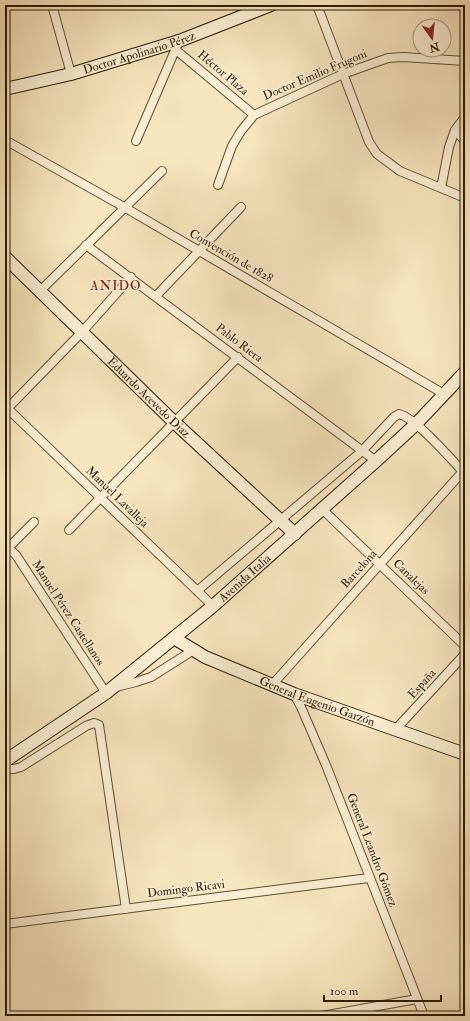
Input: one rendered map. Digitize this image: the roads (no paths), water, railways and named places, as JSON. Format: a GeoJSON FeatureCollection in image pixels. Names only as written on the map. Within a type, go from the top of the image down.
{"type":"FeatureCollection","features":[{"type":"Feature","properties":{"kind":"street"},"geometry":{"type":"LineString","coordinates":[[52,5],[71,74]]}},
{"type":"Feature","properties":{"kind":"street","name":"Doctor Apolinario Pérez"},"geometry":{"type":"LineString","coordinates":[[5,89],[71,74],[178,46],[270,5]]}},
{"type":"Feature","properties":{"kind":"street"},"geometry":{"type":"LineString","coordinates":[[317,5],[369,142],[377,154],[400,171],[465,198]]}},
{"type":"Feature","properties":{"kind":"street"},"geometry":{"type":"LineString","coordinates":[[136,141],[178,46]]}},
{"type":"Feature","properties":{"kind":"street","name":"Héctor Plaza"},"geometry":{"type":"LineString","coordinates":[[178,46],[254,115]]}},
{"type":"Feature","properties":{"kind":"street","name":"Doctor Emilio Frugoni"},"geometry":{"type":"LineString","coordinates":[[218,185],[232,146],[241,130],[254,115],[343,74],[388,58],[465,61]]}},
{"type":"Feature","properties":{"kind":"street"},"geometry":{"type":"LineString","coordinates":[[441,188],[449,147],[455,130],[465,117]]}},
{"type":"Feature","properties":{"kind":"street"},"geometry":{"type":"LineString","coordinates":[[455,130],[465,141]]}},
{"type":"Feature","properties":{"kind":"street","name":"Convención de 1828"},"geometry":{"type":"LineString","coordinates":[[5,140],[124,207],[444,394]]}},
{"type":"Feature","properties":{"kind":"street"},"geometry":{"type":"LineString","coordinates":[[40,291],[86,244],[162,171]]}},
{"type":"Feature","properties":{"kind":"street"},"geometry":{"type":"LineString","coordinates":[[156,296],[241,207]]}},
{"type":"Feature","properties":{"kind":"street","name":"Pablo Riera"},"geometry":{"type":"LineString","coordinates":[[86,244],[376,461]]}},
{"type":"Feature","properties":{"kind":"street","name":"Eduardo Acevedo Diaz"},"geometry":{"type":"LineString","coordinates":[[5,257],[174,422],[295,534]]}},
{"type":"Feature","properties":{"kind":"street"},"geometry":{"type":"LineString","coordinates":[[6,408],[82,332],[131,277]]}},
{"type":"Feature","properties":{"kind":"street"},"geometry":{"type":"LineString","coordinates":[[69,530],[238,357]]}},
{"type":"Feature","properties":{"kind":"street","name":"Avenida Italia"},"geometry":{"type":"LineString","coordinates":[[5,761],[110,690],[212,606],[323,510],[376,461],[416,424],[465,372]]}},
{"type":"Feature","properties":{"kind":"street","name":"Manuel Lavalleja"},"geometry":{"type":"LineString","coordinates":[[6,408],[212,606]]}},
{"type":"Feature","properties":{"kind":"street"},"geometry":{"type":"LineString","coordinates":[[197,591],[362,451],[394,417],[399,414],[404,415],[416,424],[464,471]]}},
{"type":"Feature","properties":{"kind":"street","name":"Barcelona"},"geometry":{"type":"LineString","coordinates":[[272,685],[464,471]]}},
{"type":"Feature","properties":{"kind":"street","name":"Canalejas"},"geometry":{"type":"LineString","coordinates":[[323,510],[465,646]]}},
{"type":"Feature","properties":{"kind":"street"},"geometry":{"type":"LineString","coordinates":[[7,548],[34,522]]}},
{"type":"Feature","properties":{"kind":"street","name":"Manuel Pérez Castellanos"},"geometry":{"type":"LineString","coordinates":[[7,548],[16,555],[110,690]]}},
{"type":"Feature","properties":{"kind":"street","name":"General Eugenio Garzón"},"geometry":{"type":"LineString","coordinates":[[174,638],[192,651],[294,694],[465,754]]}},
{"type":"Feature","properties":{"kind":"street"},"geometry":{"type":"LineString","coordinates":[[110,690],[151,677],[192,651]]}},
{"type":"Feature","properties":{"kind":"street","name":"España"},"geometry":{"type":"LineString","coordinates":[[396,729],[465,654]]}},
{"type":"Feature","properties":{"kind":"street","name":"General Leandro Gómez"},"geometry":{"type":"LineString","coordinates":[[294,694],[302,707],[326,765],[424,1016]]}},
{"type":"Feature","properties":{"kind":"street"},"geometry":{"type":"LineString","coordinates":[[5,764],[9,769],[21,767],[86,726],[94,723],[99,725],[126,909]]}},
{"type":"Feature","properties":{"kind":"street","name":"Domingo Ricavi"},"geometry":{"type":"LineString","coordinates":[[5,924],[369,878]]}},
{"type":"Feature","properties":{"kind":"street"},"geometry":{"type":"LineString","coordinates":[[322,1016],[417,999]]}},
{"type":"Feature","properties":{"kind":"district","name":"ANIDO"},"geometry":{"type":"Point","coordinates":[116,286]}}]}
